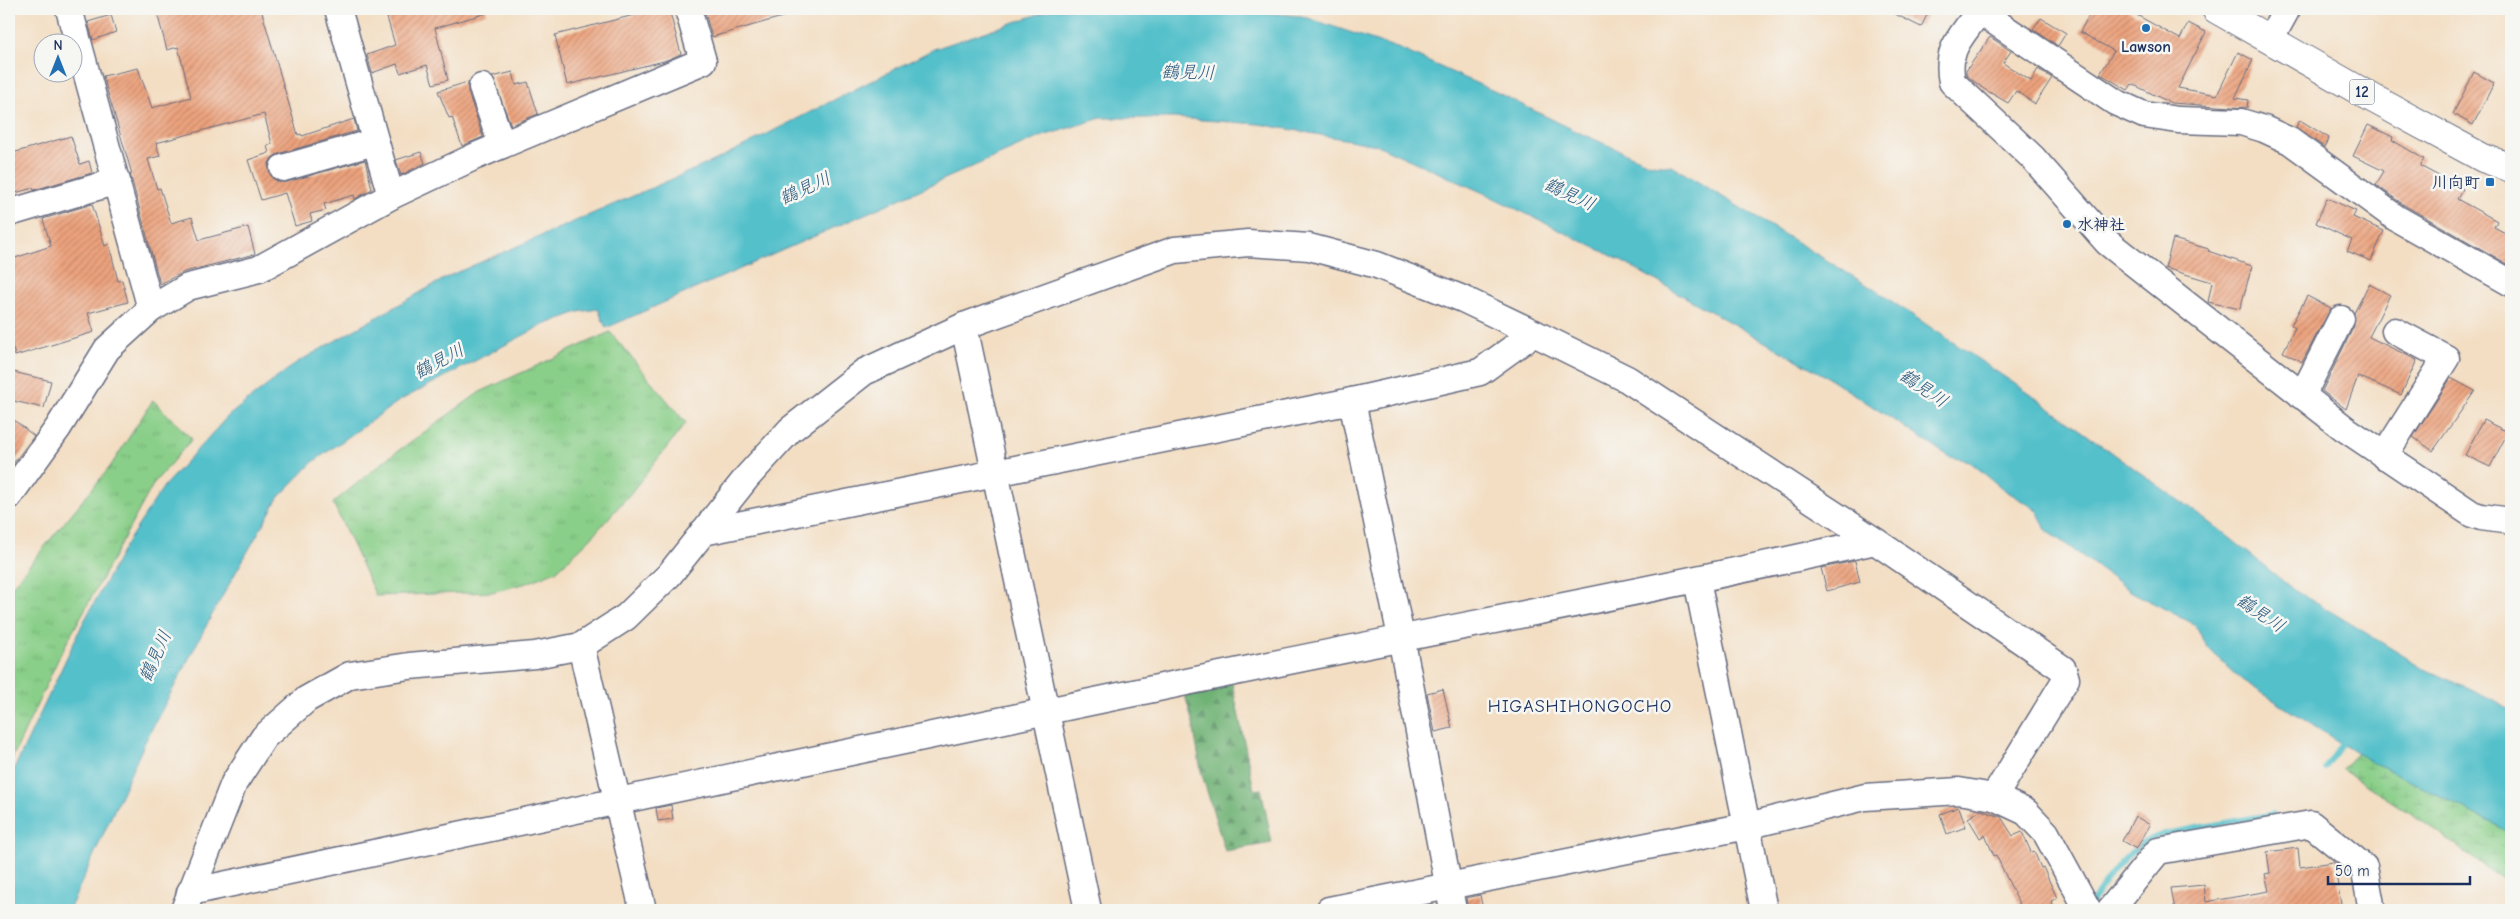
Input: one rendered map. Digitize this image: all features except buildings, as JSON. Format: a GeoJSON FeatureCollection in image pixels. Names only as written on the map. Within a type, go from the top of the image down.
{"type":"FeatureCollection","features":[{"type":"Feature","properties":{"kind":"main road","name":"12"},"geometry":{"type":"LineString","coordinates":[[2216,9],[2271,38],[2374,99],[2466,149],[2483,158],[2511,168]]}},
{"type":"Feature","properties":{"kind":"street"},"geometry":{"type":"LineString","coordinates":[[69,9],[151,309]]}},
{"type":"Feature","properties":{"kind":"street"},"geometry":{"type":"LineString","coordinates":[[338,9],[374,142],[391,196]]}},
{"type":"Feature","properties":{"kind":"street"},"geometry":{"type":"LineString","coordinates":[[9,496],[58,428],[107,349],[151,309],[188,287],[258,269],[391,196],[502,144],[703,61],[688,9]]}},
{"type":"Feature","properties":{"kind":"street"},"geometry":{"type":"LineString","coordinates":[[2271,38],[2287,9]]}},
{"type":"Feature","properties":{"kind":"street"},"geometry":{"type":"LineString","coordinates":[[2511,283],[2396,218],[2290,141],[2264,129],[2241,122],[2178,120],[2144,115],[2115,102],[1979,10],[1954,46],[1949,64],[1952,82],[2033,158],[2107,242],[2302,396],[2384,456],[2472,514],[2481,518],[2511,521]]}},
{"type":"Feature","properties":{"kind":"street"},"geometry":{"type":"LineString","coordinates":[[482,87],[502,144]]}},
{"type":"Feature","properties":{"kind":"street"},"geometry":{"type":"LineString","coordinates":[[292,172],[374,142]]}},
{"type":"Feature","properties":{"kind":"street"},"geometry":{"type":"LineString","coordinates":[[9,213],[117,181]]}},
{"type":"Feature","properties":{"kind":"street"},"geometry":{"type":"LineString","coordinates":[[187,901],[234,783],[264,737],[307,699],[350,676],[409,666],[535,655],[581,646],[626,617],[669,575],[748,476],[790,430],[864,372],[964,326],[1175,250],[1248,243],[1309,247],[1377,265],[1462,299],[1627,379],[1875,541],[2065,673],[2067,676],[2064,682],[1994,797]]}},
{"type":"Feature","properties":{"kind":"street"},"geometry":{"type":"LineString","coordinates":[[2302,396],[2342,319]]}},
{"type":"Feature","properties":{"kind":"street"},"geometry":{"type":"LineString","coordinates":[[964,326],[1088,910]]}},
{"type":"Feature","properties":{"kind":"street"},"geometry":{"type":"LineString","coordinates":[[2384,456],[2446,358],[2395,330]]}},
{"type":"Feature","properties":{"kind":"street"},"geometry":{"type":"LineString","coordinates":[[703,532],[1352,401],[1480,372],[1534,333]]}},
{"type":"Feature","properties":{"kind":"street"},"geometry":{"type":"LineString","coordinates":[[1352,401],[1401,637],[1450,898]]}},
{"type":"Feature","properties":{"kind":"street"},"geometry":{"type":"LineString","coordinates":[[187,901],[618,802],[1046,710],[1401,637],[1697,580],[1875,541]]}},
{"type":"Feature","properties":{"kind":"street"},"geometry":{"type":"LineString","coordinates":[[1697,580],[1764,910]]}},
{"type":"Feature","properties":{"kind":"street"},"geometry":{"type":"LineString","coordinates":[[581,646],[643,910]]}},
{"type":"Feature","properties":{"kind":"street"},"geometry":{"type":"LineString","coordinates":[[1329,910],[1450,898],[1865,797],[1959,791],[1994,797],[2026,812],[2046,833],[2095,909],[2158,851],[2311,824],[2364,866],[2372,910]]}},
{"type":"Feature","properties":{"kind":"green space"},"geometry":{"type":"Polygon","coordinates":[[[610,332],[686,423],[630,494],[589,540],[556,571],[527,583],[492,592],[376,596],[333,503],[388,458],[480,392],[610,332]]]}},
{"type":"Feature","properties":{"kind":"green space"},"geometry":{"type":"Polygon","coordinates":[[[153,400],[192,439],[154,483],[61,653],[9,765],[9,590],[110,467],[153,400]]]}},
{"type":"Feature","properties":{"kind":"green space"},"geometry":{"type":"Polygon","coordinates":[[[1232,683],[1254,790],[1261,789],[1272,843],[1225,851],[1201,771],[1193,724],[1185,695],[1232,683]]]}},
{"type":"Feature","properties":{"kind":"green space"},"geometry":{"type":"Polygon","coordinates":[[[2357,753],[2511,833],[2511,886],[2426,824],[2342,769],[2357,753]]]}},
{"type":"Feature","properties":{"kind":"water","name":"鶴見川"},"geometry":{"type":"Polygon","coordinates":[[[1054,9],[1219,9],[1302,16],[1400,49],[1651,164],[1672,166],[1872,288],[2030,394],[2219,529],[2289,586],[2425,669],[2511,709],[2511,833],[2356,753],[2242,680],[2209,649],[2194,624],[2132,592],[2046,530],[2037,510],[2003,489],[1969,461],[1950,457],[1829,378],[1614,257],[1488,195],[1377,145],[1259,124],[1175,118],[1101,118],[1040,137],[606,328],[598,309],[578,312],[541,326],[399,401],[313,462],[278,498],[214,611],[145,742],[69,910],[9,910],[9,780],[82,625],[125,546],[164,486],[228,416],[296,363],[451,275],[716,160],[934,49],[1054,9]]]}},
{"type":"Feature","properties":{"kind":"waterway"},"geometry":{"type":"LineString","coordinates":[[2325,768],[2342,744]]}},
{"type":"Feature","properties":{"kind":"waterway"},"geometry":{"type":"LineString","coordinates":[[2092,902],[2122,861],[2140,845],[2151,839],[2163,834],[2273,814]]}},
{"type":"Feature","properties":{"kind":"place","name":"Lawson"},"geometry":{"type":"Point","coordinates":[2146,28]}},
{"type":"Feature","properties":{"kind":"place","name":"川向町"},"geometry":{"type":"Point","coordinates":[2490,182]}},
{"type":"Feature","properties":{"kind":"place","name":"水神社"},"geometry":{"type":"Point","coordinates":[2067,224]}},
{"type":"Feature","properties":{"kind":"district","name":"HIGASHIHONGOCHO"},"geometry":{"type":"Point","coordinates":[1580,706]}}]}
